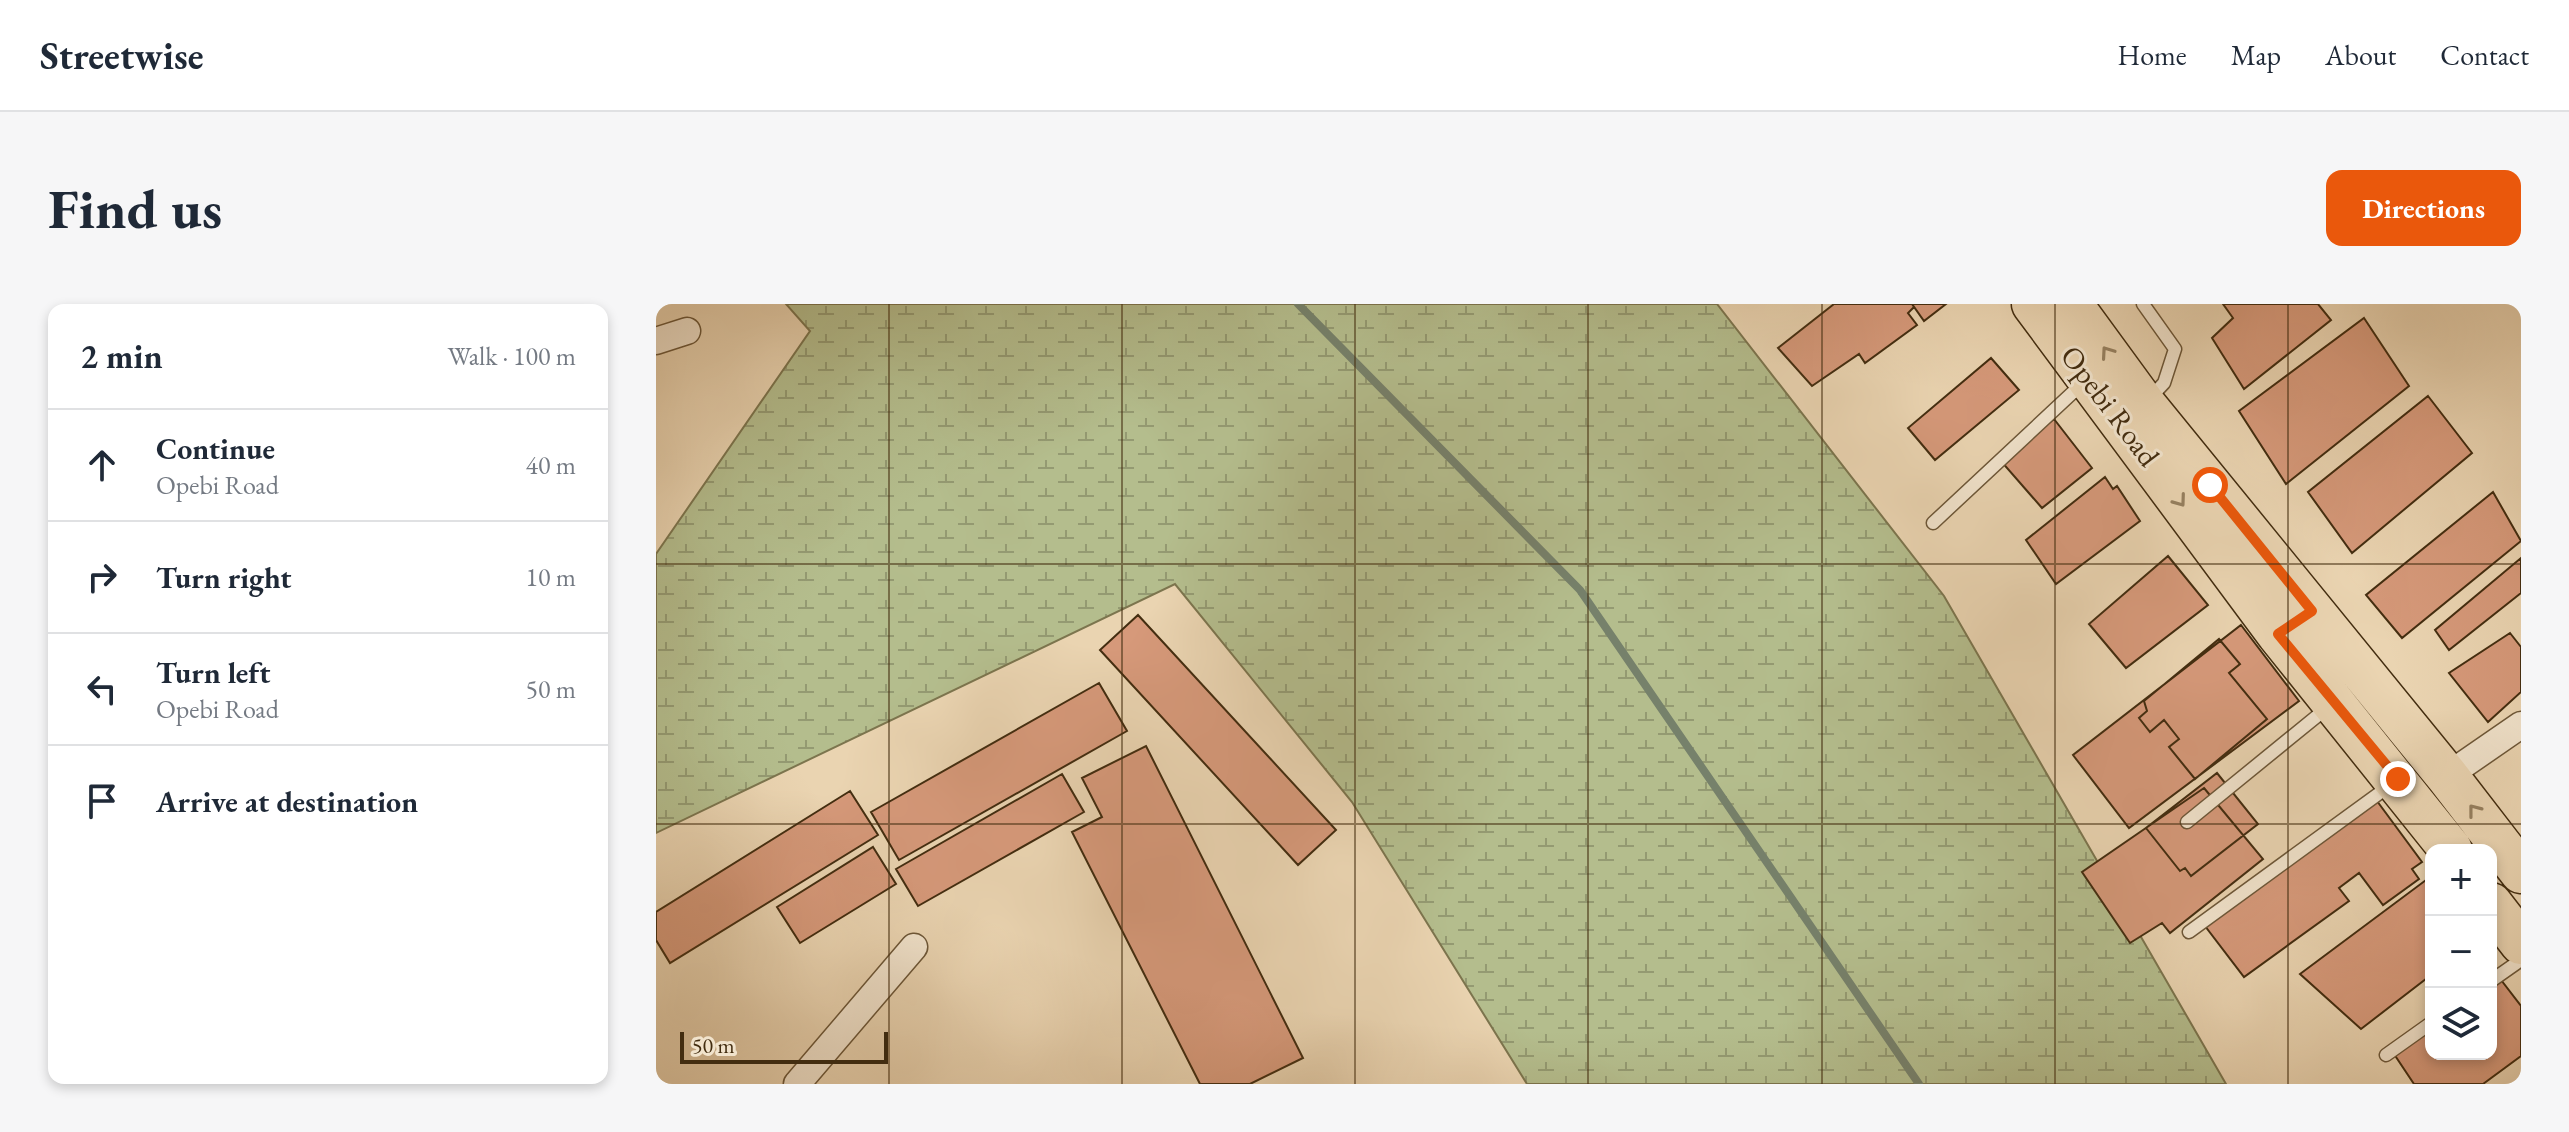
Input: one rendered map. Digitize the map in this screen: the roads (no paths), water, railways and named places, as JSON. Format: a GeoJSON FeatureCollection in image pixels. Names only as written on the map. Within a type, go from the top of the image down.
{"type":"FeatureCollection","features":[{"type":"Feature","properties":{"kind":"main road","name":"Opebi Road"},"geometry":{"type":"LineString","coordinates":[[2033,304],[2089,377],[2295,622],[2447,776],[2521,872]]}},
{"type":"Feature","properties":{"kind":"main road","name":"Opebi Road"},"geometry":{"type":"LineString","coordinates":[[2071,304],[2295,622],[2336,702],[2447,844]]}},
{"type":"Feature","properties":{"kind":"main road"},"geometry":{"type":"LineString","coordinates":[[2497,912],[2521,943]]}},
{"type":"Feature","properties":{"kind":"street"},"geometry":{"type":"LineString","coordinates":[[656,341],[687,331]]}},
{"type":"Feature","properties":{"kind":"street"},"geometry":{"type":"LineString","coordinates":[[2447,776],[2521,725]]}},
{"type":"Feature","properties":{"kind":"street"},"geometry":{"type":"LineString","coordinates":[[797,1084],[914,947]]}},
{"type":"Feature","properties":{"kind":"lane"},"geometry":{"type":"LineString","coordinates":[[2143,304],[2175,349],[2164,383],[2144,404]]}},
{"type":"Feature","properties":{"kind":"lane"},"geometry":{"type":"LineString","coordinates":[[1933,523],[2089,377]]}},
{"type":"Feature","properties":{"kind":"lane"},"geometry":{"type":"LineString","coordinates":[[2187,822],[2336,702]]}},
{"type":"Feature","properties":{"kind":"lane"},"geometry":{"type":"LineString","coordinates":[[2189,932],[2398,779]]}},
{"type":"Feature","properties":{"kind":"lane"},"geometry":{"type":"LineString","coordinates":[[2497,977],[2521,960]]}},
{"type":"Feature","properties":{"kind":"lane"},"geometry":{"type":"LineString","coordinates":[[2386,1055],[2425,1027]]}},
{"type":"Feature","properties":{"kind":"waterway"},"geometry":{"type":"LineString","coordinates":[[1298,304],[1580,590],[1919,1084]]}}]}
